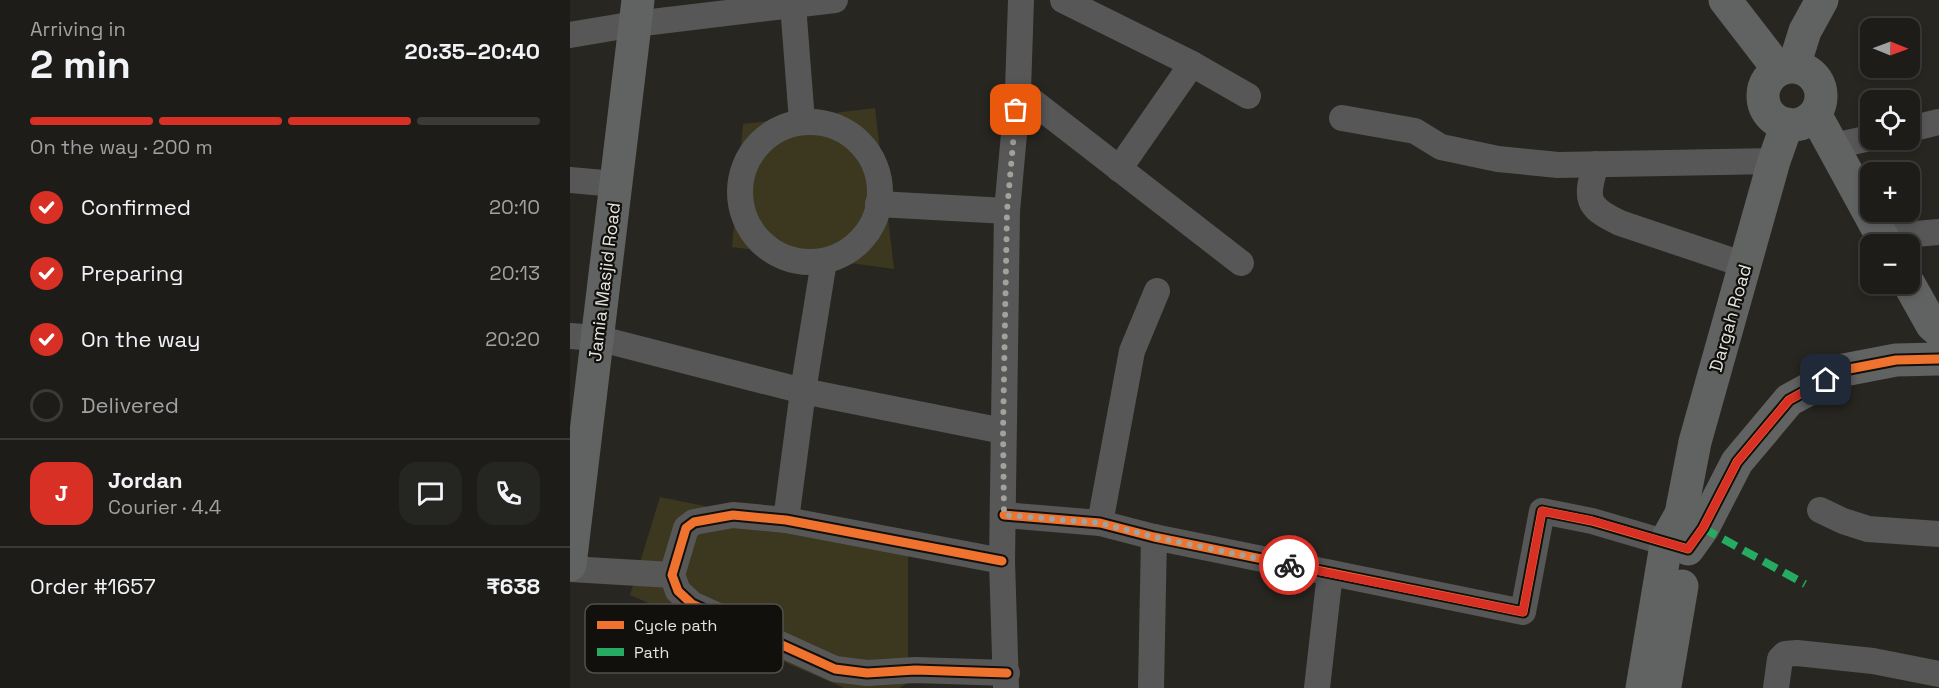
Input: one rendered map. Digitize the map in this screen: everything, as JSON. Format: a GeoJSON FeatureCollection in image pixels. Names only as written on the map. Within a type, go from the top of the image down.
{"type":"FeatureCollection","features":[{"type":"Feature","properties":{"kind":"main road"},"geometry":{"type":"LineString","coordinates":[[1725,0],[1786,68],[1810,73],[1820,88],[1822,97],[1801,119]]}},
{"type":"Feature","properties":{"kind":"main road"},"geometry":{"type":"LineString","coordinates":[[1822,0],[1786,68],[1766,82],[1764,100],[1772,116],[1801,119],[1834,146],[1880,234]]}},
{"type":"Feature","properties":{"kind":"main road","name":"Jamia Masjid Road"},"geometry":{"type":"LineString","coordinates":[[570,567],[584,337],[615,184],[636,12]]}},
{"type":"Feature","properties":{"kind":"main road","name":"Dargah Road"},"geometry":{"type":"LineString","coordinates":[[1665,688],[1677,546],[1695,442],[1774,161],[1801,119]]}},
{"type":"Feature","properties":{"kind":"main road"},"geometry":{"type":"LineString","coordinates":[[1915,294],[1932,325],[1939,331]]}},
{"type":"Feature","properties":{"kind":"main road"},"geometry":{"type":"LineString","coordinates":[[1677,546],[1703,528],[1737,462],[1789,400],[1844,370],[1896,360],[1939,359]]}},
{"type":"Feature","properties":{"kind":"main road","name":"Dargah Road"},"geometry":{"type":"LineString","coordinates":[[1642,688],[1677,546]]}},
{"type":"Feature","properties":{"kind":"street"},"geometry":{"type":"LineString","coordinates":[[570,35],[636,12],[835,0]]}},
{"type":"Feature","properties":{"kind":"street"},"geometry":{"type":"LineString","coordinates":[[783,645],[864,680],[915,670],[1007,681],[1002,561],[1007,211],[1017,90],[1021,0]]}},
{"type":"Feature","properties":{"kind":"street"},"geometry":{"type":"LineString","coordinates":[[1063,0],[1192,64],[1248,96]]}},
{"type":"Feature","properties":{"kind":"street"},"geometry":{"type":"LineString","coordinates":[[793,4],[802,120]]}},
{"type":"Feature","properties":{"kind":"street"},"geometry":{"type":"LineString","coordinates":[[1119,169],[1192,64]]}},
{"type":"Feature","properties":{"kind":"street"},"geometry":{"type":"LineString","coordinates":[[1017,90],[1240,264]]}},
{"type":"Feature","properties":{"kind":"street"},"geometry":{"type":"LineString","coordinates":[[1342,118],[1415,131],[1440,147],[1498,159],[1558,165],[1774,161]]}},
{"type":"Feature","properties":{"kind":"street"},"geometry":{"type":"LineString","coordinates":[[802,120],[830,123],[855,136],[873,159],[881,186],[879,204],[877,215],[869,231],[857,245],[842,255],[824,261],[801,262],[779,255],[760,242],[747,223],[739,197],[742,170],[755,146],[776,129],[802,120]]}},
{"type":"Feature","properties":{"kind":"street"},"geometry":{"type":"LineString","coordinates":[[1920,127],[1939,122]]}},
{"type":"Feature","properties":{"kind":"street"},"geometry":{"type":"LineString","coordinates":[[1834,146],[1860,140]]}},
{"type":"Feature","properties":{"kind":"street"},"geometry":{"type":"LineString","coordinates":[[1596,164],[1589,186],[1590,195],[1594,207],[1603,215],[1744,265]]}},
{"type":"Feature","properties":{"kind":"street"},"geometry":{"type":"LineString","coordinates":[[570,180],[615,184]]}},
{"type":"Feature","properties":{"kind":"street"},"geometry":{"type":"LineString","coordinates":[[879,204],[1007,211]]}},
{"type":"Feature","properties":{"kind":"street"},"geometry":{"type":"LineString","coordinates":[[1920,235],[1939,232]]}},
{"type":"Feature","properties":{"kind":"street"},"geometry":{"type":"LineString","coordinates":[[786,520],[803,391],[824,261]]}},
{"type":"Feature","properties":{"kind":"street"},"geometry":{"type":"LineString","coordinates":[[1100,523],[1132,351],[1157,291]]}},
{"type":"Feature","properties":{"kind":"street"},"geometry":{"type":"LineString","coordinates":[[584,337],[803,391],[1003,431]]}},
{"type":"Feature","properties":{"kind":"street"},"geometry":{"type":"LineString","coordinates":[[1820,510],[1868,529],[1939,534]]}},
{"type":"Feature","properties":{"kind":"street"},"geometry":{"type":"LineString","coordinates":[[1004,515],[1100,523],[1154,537],[1523,612],[1542,511],[1593,521],[1677,546]]}},
{"type":"Feature","properties":{"kind":"street"},"geometry":{"type":"LineString","coordinates":[[692,604],[678,591],[672,575],[686,528],[694,522],[733,515],[786,520],[1002,561]]}},
{"type":"Feature","properties":{"kind":"street"},"geometry":{"type":"LineString","coordinates":[[1151,688],[1154,537]]}},
{"type":"Feature","properties":{"kind":"street"},"geometry":{"type":"LineString","coordinates":[[570,567],[672,575]]}},
{"type":"Feature","properties":{"kind":"street"},"geometry":{"type":"LineString","coordinates":[[1317,688],[1330,573]]}},
{"type":"Feature","properties":{"kind":"street"},"geometry":{"type":"LineString","coordinates":[[1776,688],[1780,659],[1785,654],[1797,652],[1873,661],[1934,678]]}},
{"type":"Feature","properties":{"kind":"shaded area"},"geometry":{"type":"Polygon","coordinates":[[[875,108],[894,269],[732,247],[743,124],[875,108]]]}},
{"type":"Feature","properties":{"kind":"shaded area"},"geometry":{"type":"Polygon","coordinates":[[[660,497],[908,547],[908,683],[899,688],[844,688],[783,661],[783,604],[651,604],[630,595],[660,497]]]}},
{"type":"Feature","properties":{"kind":"marked path"},"geometry":{"type":"LineString","coordinates":[[1703,528],[1805,584]]}},
{"type":"Feature","properties":{"kind":"cycle path"},"geometry":{"type":"LineString","coordinates":[[1004,515],[1100,523],[1154,537],[1523,612],[1542,511],[1592,521],[1688,549],[1703,528],[1737,462],[1789,400],[1844,370],[1896,360],[1939,359]]}},
{"type":"Feature","properties":{"kind":"cycle path"},"geometry":{"type":"LineString","coordinates":[[692,604],[678,591],[672,575],[686,528],[694,522],[733,515],[786,520],[1002,561]]}},
{"type":"Feature","properties":{"kind":"cycle path"},"geometry":{"type":"LineString","coordinates":[[783,645],[835,669],[867,673],[915,670],[1007,673]]}},
{"type":"Feature","properties":{"kind":"way so far"},"geometry":{"type":"LineString","coordinates":[[1016,110],[1007,211],[1003,431],[1004,515],[1100,523],[1154,537],[1289,565]]}},
{"type":"Feature","properties":{"kind":"route"},"geometry":{"type":"LineString","coordinates":[[1289,565],[1523,612],[1542,511],[1593,521],[1688,549],[1703,528],[1737,462],[1789,400],[1826,380]]}}]}
